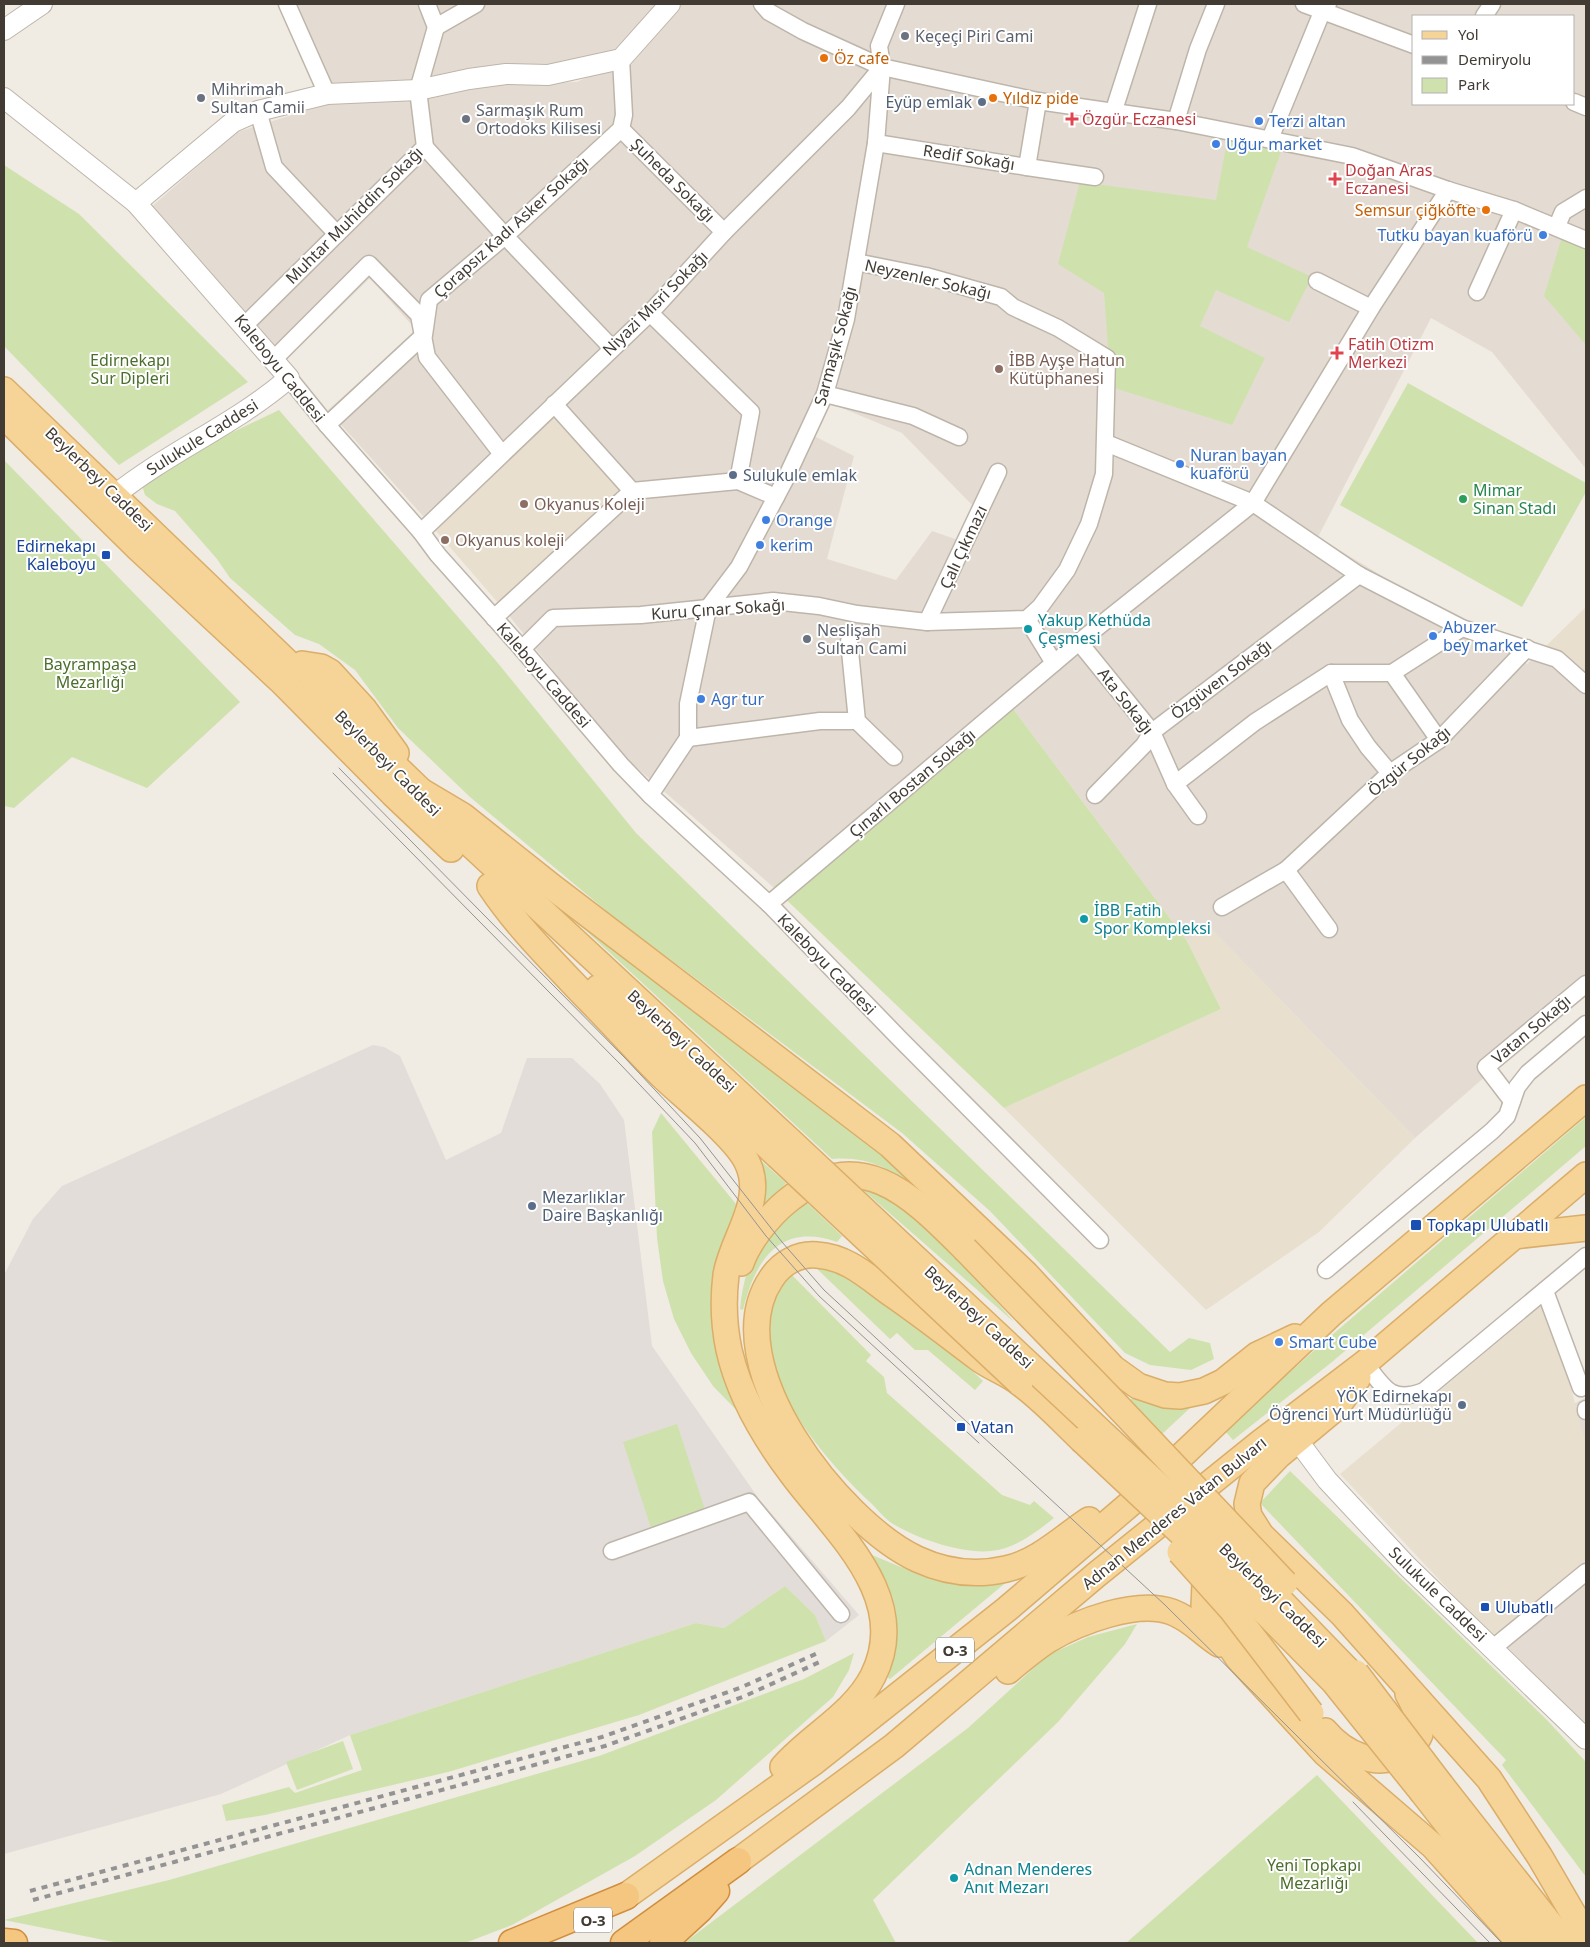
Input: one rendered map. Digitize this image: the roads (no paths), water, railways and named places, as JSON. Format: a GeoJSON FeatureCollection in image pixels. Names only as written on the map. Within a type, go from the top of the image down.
{"type":"FeatureCollection","features":[{"type":"Feature","properties":{"kind":"highway","name":"O-3"},"geometry":{"type":"LineString","coordinates":[[624,1943],[738,1861]]}},
{"type":"Feature","properties":{"kind":"highway"},"geometry":{"type":"LineString","coordinates":[[663,1943],[699,1910],[738,1861]]}},
{"type":"Feature","properties":{"kind":"highway","name":"O-3"},"geometry":{"type":"LineString","coordinates":[[561,1943],[626,1896]]}},
{"type":"Feature","properties":{"kind":"highway"},"geometry":{"type":"LineString","coordinates":[[512,1943],[626,1896]]}},
{"type":"Feature","properties":{"kind":"highway"},"geometry":{"type":"LineString","coordinates":[[4,1942],[14,1943]]}},
{"type":"Feature","properties":{"kind":"main road"},"geometry":{"type":"LineString","coordinates":[[4,376],[13,411]]}},
{"type":"Feature","properties":{"kind":"main road","name":"Beylerbeyi Caddesi"},"geometry":{"type":"LineString","coordinates":[[4,390],[13,411],[66,479],[289,681]]}},
{"type":"Feature","properties":{"kind":"main road","name":"Beylerbeyi Caddesi"},"geometry":{"type":"LineString","coordinates":[[13,411],[115,495],[392,794],[490,886],[784,1148],[1262,1582],[1365,1688]]}},
{"type":"Feature","properties":{"kind":"main road"},"geometry":{"type":"LineString","coordinates":[[4,436],[35,463],[66,479]]}},
{"type":"Feature","properties":{"kind":"main road","name":"Beylerbeyi Caddesi"},"geometry":{"type":"LineString","coordinates":[[289,681],[302,664],[310,664],[330,672],[391,745],[401,761],[403,774],[421,791],[440,816],[784,1148],[1020,1382],[1082,1440]]}},
{"type":"Feature","properties":{"kind":"main road"},"geometry":{"type":"LineString","coordinates":[[421,791],[463,816],[551,886],[890,1146],[1026,1274],[1113,1368],[1138,1386],[1165,1395],[1180,1396],[1204,1391],[1223,1382],[1257,1355],[1295,1337],[1311,1332],[1586,1098]]}},
{"type":"Feature","properties":{"kind":"main road"},"geometry":{"type":"LineString","coordinates":[[490,886],[511,917],[547,956],[660,1074],[734,1145],[746,1161],[753,1194],[727,1273],[725,1296],[729,1350],[738,1378],[757,1422],[791,1473],[861,1561],[872,1579],[880,1603],[883,1622],[880,1660],[865,1689],[836,1720],[789,1761],[774,1778],[766,1795]]}},
{"type":"Feature","properties":{"kind":"main road"},"geometry":{"type":"LineString","coordinates":[[738,1378],[733,1321],[736,1287],[742,1260],[764,1226],[799,1192],[821,1179],[836,1176],[854,1175],[876,1179],[911,1199],[964,1249],[1115,1402],[1280,1578],[1327,1632],[1432,1789],[1540,1943]]}},
{"type":"Feature","properties":{"kind":"main road","name":"Adnan Menderes Vatan Bulvarı"},"geometry":{"type":"LineString","coordinates":[[949,1701],[1103,1569],[1260,1443],[1365,1363],[1586,1175]]}},
{"type":"Feature","properties":{"kind":"main road"},"geometry":{"type":"LineString","coordinates":[[1513,1236],[1586,1228]]}},
{"type":"Feature","properties":{"kind":"main road"},"geometry":{"type":"LineString","coordinates":[[1020,1382],[978,1358],[931,1321],[853,1266],[826,1256],[814,1254],[792,1259],[779,1268],[772,1276],[759,1304],[757,1344],[767,1380],[794,1439],[838,1496],[885,1539],[916,1558],[947,1569],[978,1573],[1001,1570],[1033,1558],[1092,1518],[1138,1497]]}},
{"type":"Feature","properties":{"kind":"main road","name":"O-3"},"geometry":{"type":"LineString","coordinates":[[626,1896],[814,1762],[922,1678],[1138,1497],[1311,1332]]}},
{"type":"Feature","properties":{"kind":"main road"},"geometry":{"type":"LineString","coordinates":[[1365,1363],[1357,1380],[1337,1407],[1263,1471],[1252,1483],[1248,1494],[1249,1516],[1261,1535],[1342,1614],[1489,1779],[1540,1857],[1586,1936]]}},
{"type":"Feature","properties":{"kind":"main road"},"geometry":{"type":"LineString","coordinates":[[1082,1440],[1112,1482],[1176,1548],[1232,1610],[1331,1739],[1356,1756],[1384,1760],[1398,1756],[1410,1748],[1420,1735],[1420,1722],[1403,1684]]}},
{"type":"Feature","properties":{"kind":"main road"},"geometry":{"type":"LineString","coordinates":[[1082,1440],[1258,1605],[1328,1676],[1432,1789],[1565,1943]]}},
{"type":"Feature","properties":{"kind":"main road"},"geometry":{"type":"LineString","coordinates":[[1238,1658],[1204,1607],[1205,1583],[1208,1571],[1224,1551],[1239,1543],[1264,1547],[1281,1556]]}},
{"type":"Feature","properties":{"kind":"main road"},"geometry":{"type":"LineString","coordinates":[[949,1701],[969,1694],[995,1681],[1047,1640],[1095,1618],[1119,1612],[1152,1609],[1172,1612],[1201,1628],[1238,1658],[1326,1754],[1433,1846],[1520,1943]]}},
{"type":"Feature","properties":{"kind":"main road","name":"O-3"},"geometry":{"type":"LineString","coordinates":[[738,1861],[857,1775],[949,1701]]}},
{"type":"Feature","properties":{"kind":"street"},"geometry":{"type":"LineString","coordinates":[[4,30],[42,4]]}},
{"type":"Feature","properties":{"kind":"street"},"geometry":{"type":"LineString","coordinates":[[287,4],[327,94]]}},
{"type":"Feature","properties":{"kind":"street"},"geometry":{"type":"LineString","coordinates":[[418,90],[436,27],[427,4]]}},
{"type":"Feature","properties":{"kind":"street"},"geometry":{"type":"LineString","coordinates":[[436,27],[476,4]]}},
{"type":"Feature","properties":{"kind":"street"},"geometry":{"type":"LineString","coordinates":[[136,203],[233,122],[258,111],[327,94],[418,90],[469,79],[506,74],[548,75],[621,59],[670,4]]}},
{"type":"Feature","properties":{"kind":"street"},"geometry":{"type":"LineString","coordinates":[[762,4],[769,12],[803,31],[882,67],[1038,101],[1176,122],[1352,156],[1448,190],[1514,210],[1557,226],[1586,240]]}},
{"type":"Feature","properties":{"kind":"street","name":"Sarmaşık Sokağı"},"geometry":{"type":"LineString","coordinates":[[688,738],[688,704],[708,608],[739,568],[776,497],[825,394],[846,318],[876,143],[882,67],[879,46],[896,4]]}},
{"type":"Feature","properties":{"kind":"street"},"geometry":{"type":"LineString","coordinates":[[1113,113],[1148,4]]}},
{"type":"Feature","properties":{"kind":"street"},"geometry":{"type":"LineString","coordinates":[[1176,122],[1198,49],[1216,4]]}},
{"type":"Feature","properties":{"kind":"street"},"geometry":{"type":"LineString","coordinates":[[1304,4],[1325,8],[1412,44]]}},
{"type":"Feature","properties":{"kind":"street"},"geometry":{"type":"LineString","coordinates":[[1485,15],[1492,4]]}},
{"type":"Feature","properties":{"kind":"street"},"geometry":{"type":"LineString","coordinates":[[1270,139],[1325,8]]}},
{"type":"Feature","properties":{"kind":"street"},"geometry":{"type":"LineString","coordinates":[[621,59],[624,115],[621,128]]}},
{"type":"Feature","properties":{"kind":"street","name":"Niyazi Mısri Sokağı"},"geometry":{"type":"LineString","coordinates":[[421,532],[650,313],[724,232],[848,108],[882,67]]}},
{"type":"Feature","properties":{"kind":"street","name":"Muhtar Muhiddin Sokağı"},"geometry":{"type":"LineString","coordinates":[[245,325],[425,147],[418,90]]}},
{"type":"Feature","properties":{"kind":"street","name":"Kaleboyu Caddesi"},"geometry":{"type":"LineString","coordinates":[[4,98],[136,203],[245,325],[327,426],[421,532],[438,555],[522,649],[620,764],[769,904],[1100,1240]]}},
{"type":"Feature","properties":{"kind":"street","name":"Redif Sokağı"},"geometry":{"type":"LineString","coordinates":[[876,143],[1027,166],[1038,101]]}},
{"type":"Feature","properties":{"kind":"street"},"geometry":{"type":"LineString","coordinates":[[258,111],[274,167],[336,234]]}},
{"type":"Feature","properties":{"kind":"street","name":"Şuheda Sokağı"},"geometry":{"type":"LineString","coordinates":[[621,128],[724,232]]}},
{"type":"Feature","properties":{"kind":"street","name":"Çorapsız Kadı Asker Sokağı"},"geometry":{"type":"LineString","coordinates":[[424,335],[429,300],[505,236],[621,128]]}},
{"type":"Feature","properties":{"kind":"street"},"geometry":{"type":"LineString","coordinates":[[425,147],[505,236],[612,348]]}},
{"type":"Feature","properties":{"kind":"street"},"geometry":{"type":"LineString","coordinates":[[1027,166],[1095,177]]}},
{"type":"Feature","properties":{"kind":"street"},"geometry":{"type":"LineString","coordinates":[[1253,503],[1371,308],[1448,190]]}},
{"type":"Feature","properties":{"kind":"street"},"geometry":{"type":"LineString","coordinates":[[1557,226],[1563,212],[1586,198]]}},
{"type":"Feature","properties":{"kind":"street"},"geometry":{"type":"LineString","coordinates":[[1477,292],[1514,210]]}},
{"type":"Feature","properties":{"kind":"street","name":"Neyzenler Sokağı"},"geometry":{"type":"LineString","coordinates":[[856,262],[926,276],[1001,297],[1014,307],[1058,328],[1107,358],[1106,443]]}},
{"type":"Feature","properties":{"kind":"street"},"geometry":{"type":"LineString","coordinates":[[274,359],[368,264],[419,315],[427,357],[502,454]]}},
{"type":"Feature","properties":{"kind":"street"},"geometry":{"type":"LineString","coordinates":[[1317,281],[1371,308]]}},
{"type":"Feature","properties":{"kind":"street"},"geometry":{"type":"LineString","coordinates":[[650,313],[751,412],[738,481]]}},
{"type":"Feature","properties":{"kind":"street"},"geometry":{"type":"LineString","coordinates":[[327,426],[424,335]]}},
{"type":"Feature","properties":{"kind":"street","name":"Sulukule Caddesi"},"geometry":{"type":"LineString","coordinates":[[115,495],[144,472],[253,407],[289,378]]}},
{"type":"Feature","properties":{"kind":"street"},"geometry":{"type":"LineString","coordinates":[[825,394],[913,416],[960,437]]}},
{"type":"Feature","properties":{"kind":"street"},"geometry":{"type":"LineString","coordinates":[[554,404],[632,491]]}},
{"type":"Feature","properties":{"kind":"street"},"geometry":{"type":"LineString","coordinates":[[1054,663],[1027,619],[1040,607],[1067,570],[1089,524],[1104,474],[1106,443],[1253,503],[1359,575],[1462,628],[1557,659],[1586,685]]}},
{"type":"Feature","properties":{"kind":"street","name":"Çalı Çıkmazı"},"geometry":{"type":"LineString","coordinates":[[928,622],[998,472]]}},
{"type":"Feature","properties":{"kind":"street"},"geometry":{"type":"LineString","coordinates":[[494,618],[632,491],[738,481],[776,497]]}},
{"type":"Feature","properties":{"kind":"street","name":"Çınarlı Bostan Sokağı"},"geometry":{"type":"LineString","coordinates":[[769,904],[1079,642],[1253,503]]}},
{"type":"Feature","properties":{"kind":"street","name":"Özgüven Sokağı"},"geometry":{"type":"LineString","coordinates":[[1095,795],[1144,745],[1152,732],[1359,575]]}},
{"type":"Feature","properties":{"kind":"street","name":"Kuru Çınar Sokağı"},"geometry":{"type":"LineString","coordinates":[[522,649],[553,618],[641,615],[773,601],[819,606],[857,614],[928,622],[1027,619]]}},
{"type":"Feature","properties":{"kind":"street"},"geometry":{"type":"LineString","coordinates":[[1175,784],[1255,722],[1331,673],[1392,672],[1462,628]]}},
{"type":"Feature","properties":{"kind":"street"},"geometry":{"type":"LineString","coordinates":[[849,641],[858,721],[894,756]]}},
{"type":"Feature","properties":{"kind":"street","name":"Ata Sokağı"},"geometry":{"type":"LineString","coordinates":[[1079,642],[1152,732],[1175,784],[1198,816]]}},
{"type":"Feature","properties":{"kind":"street","name":"Özgür Sokağı"},"geometry":{"type":"LineString","coordinates":[[1222,907],[1286,870],[1390,774],[1439,740],[1527,648]]}},
{"type":"Feature","properties":{"kind":"street"},"geometry":{"type":"LineString","coordinates":[[1392,672],[1439,740]]}},
{"type":"Feature","properties":{"kind":"street"},"geometry":{"type":"LineString","coordinates":[[1331,673],[1350,720],[1368,747],[1390,774]]}},
{"type":"Feature","properties":{"kind":"street"},"geometry":{"type":"LineString","coordinates":[[650,794],[688,738],[820,721],[858,721]]}},
{"type":"Feature","properties":{"kind":"street"},"geometry":{"type":"LineString","coordinates":[[1286,870],[1329,930]]}},
{"type":"Feature","properties":{"kind":"street","name":"Vatan Sokağı"},"geometry":{"type":"LineString","coordinates":[[1512,1101],[1486,1067],[1586,984]]}},
{"type":"Feature","properties":{"kind":"street"},"geometry":{"type":"LineString","coordinates":[[1326,1270],[1492,1131],[1507,1116],[1517,1087],[1528,1073],[1586,1024]]}},
{"type":"Feature","properties":{"kind":"street"},"geometry":{"type":"LineString","coordinates":[[1365,1363],[1381,1384],[1397,1396],[1409,1396],[1424,1391],[1586,1256]]}},
{"type":"Feature","properties":{"kind":"street"},"geometry":{"type":"LineString","coordinates":[[1545,1291],[1581,1388]]}},
{"type":"Feature","properties":{"kind":"street","name":"Sulukule Caddesi"},"geometry":{"type":"LineString","coordinates":[[1298,1441],[1327,1480],[1407,1566],[1586,1738]]}},
{"type":"Feature","properties":{"kind":"street"},"geometry":{"type":"LineString","coordinates":[[612,1551],[749,1502],[841,1614]]}},
{"type":"Feature","properties":{"kind":"street"},"geometry":{"type":"LineString","coordinates":[[1493,1648],[1586,1572]]}},
{"type":"Feature","properties":{"kind":"tram line"},"geometry":{"type":"LineString","coordinates":[[339,768],[625,1058],[700,1138],[782,1242],[824,1290],[1165,1605],[1419,1857],[1502,1943]]}},
{"type":"Feature","properties":{"kind":"tram line"},"geometry":{"type":"LineString","coordinates":[[333,773],[621,1065],[695,1143],[766,1236],[819,1296],[979,1443]]}},
{"type":"Feature","properties":{"kind":"tram line"},"geometry":{"type":"LineString","coordinates":[[1353,1802],[1490,1943]]}},
{"type":"Feature","properties":{"kind":"railway"},"geometry":{"type":"LineString","coordinates":[[30,1891],[602,1737],[742,1687],[820,1652]]}},
{"type":"Feature","properties":{"kind":"railway"},"geometry":{"type":"LineString","coordinates":[[33,1900],[605,1746],[745,1696],[824,1660]]}},
{"type":"Feature","properties":{"kind":"place","name":"Keçeçi Piri Cami"},"geometry":{"type":"Point","coordinates":[905,36]}},
{"type":"Feature","properties":{"kind":"place","name":"Öz cafe"},"geometry":{"type":"Point","coordinates":[824,58]}},
{"type":"Feature","properties":{"kind":"place","name":"Mihrimah Sultan Camii"},"geometry":{"type":"Point","coordinates":[201,98]}},
{"type":"Feature","properties":{"kind":"place","name":"Yıldız pide"},"geometry":{"type":"Point","coordinates":[993,98]}},
{"type":"Feature","properties":{"kind":"place","name":"Eyüp emlak"},"geometry":{"type":"Point","coordinates":[982,102]}},
{"type":"Feature","properties":{"kind":"place","name":"Sarmaşık Rum Ortodoks Kilisesi"},"geometry":{"type":"Point","coordinates":[466,119]}},
{"type":"Feature","properties":{"kind":"place","name":"Özgür Eczanesi"},"geometry":{"type":"Point","coordinates":[1072,119]}},
{"type":"Feature","properties":{"kind":"place","name":"Terzi altan"},"geometry":{"type":"Point","coordinates":[1259,121]}},
{"type":"Feature","properties":{"kind":"place","name":"Uğur market"},"geometry":{"type":"Point","coordinates":[1216,144]}},
{"type":"Feature","properties":{"kind":"place","name":"Doğan Aras Eczanesi"},"geometry":{"type":"Point","coordinates":[1335,179]}},
{"type":"Feature","properties":{"kind":"place","name":"Semsur çiğköfte"},"geometry":{"type":"Point","coordinates":[1486,210]}},
{"type":"Feature","properties":{"kind":"place","name":"Tutku bayan kuaförü"},"geometry":{"type":"Point","coordinates":[1543,235]}},
{"type":"Feature","properties":{"kind":"place","name":"Fatih Otizm Merkezi"},"geometry":{"type":"Point","coordinates":[1337,353]}},
{"type":"Feature","properties":{"kind":"place","name":"İBB Ayşe Hatun Kütüphanesi"},"geometry":{"type":"Point","coordinates":[999,369]}},
{"type":"Feature","properties":{"kind":"place","name":"Nuran bayan kuaförü"},"geometry":{"type":"Point","coordinates":[1180,464]}},
{"type":"Feature","properties":{"kind":"place","name":"Sulukule emlak"},"geometry":{"type":"Point","coordinates":[733,475]}},
{"type":"Feature","properties":{"kind":"place","name":"Mimar Sinan Stadı"},"geometry":{"type":"Point","coordinates":[1463,499]}},
{"type":"Feature","properties":{"kind":"place","name":"Okyanus Koleji"},"geometry":{"type":"Point","coordinates":[524,504]}},
{"type":"Feature","properties":{"kind":"place","name":"Orange"},"geometry":{"type":"Point","coordinates":[766,520]}},
{"type":"Feature","properties":{"kind":"place","name":"Okyanus koleji"},"geometry":{"type":"Point","coordinates":[445,540]}},
{"type":"Feature","properties":{"kind":"place","name":"kerim"},"geometry":{"type":"Point","coordinates":[760,545]}},
{"type":"Feature","properties":{"kind":"place","name":"Edirnekapı Kaleboyu"},"geometry":{"type":"Point","coordinates":[106,555]}},
{"type":"Feature","properties":{"kind":"place","name":"Yakup Kethüda Çeşmesi"},"geometry":{"type":"Point","coordinates":[1028,629]}},
{"type":"Feature","properties":{"kind":"place","name":"Abuzer bey market"},"geometry":{"type":"Point","coordinates":[1433,636]}},
{"type":"Feature","properties":{"kind":"place","name":"Neslişah Sultan Cami"},"geometry":{"type":"Point","coordinates":[807,639]}},
{"type":"Feature","properties":{"kind":"place","name":"Agr tur"},"geometry":{"type":"Point","coordinates":[701,699]}},
{"type":"Feature","properties":{"kind":"place","name":"İBB Fatih Spor Kompleksi"},"geometry":{"type":"Point","coordinates":[1084,919]}},
{"type":"Feature","properties":{"kind":"place","name":"Mezarlıklar Daire Başkanlığı"},"geometry":{"type":"Point","coordinates":[532,1206]}},
{"type":"Feature","properties":{"kind":"place","name":"Topkapı Ulubatlı"},"geometry":{"type":"Point","coordinates":[1416,1225]}},
{"type":"Feature","properties":{"kind":"place","name":"Smart Cube"},"geometry":{"type":"Point","coordinates":[1279,1342]}},
{"type":"Feature","properties":{"kind":"place","name":"YÖK Edirnekapı Öğrenci Yurt Müdürlüğü"},"geometry":{"type":"Point","coordinates":[1462,1405]}},
{"type":"Feature","properties":{"kind":"place","name":"Vatan"},"geometry":{"type":"Point","coordinates":[961,1427]}},
{"type":"Feature","properties":{"kind":"place","name":"Ulubatlı"},"geometry":{"type":"Point","coordinates":[1485,1607]}},
{"type":"Feature","properties":{"kind":"place","name":"Adnan Menderes Anıt Mezarı"},"geometry":{"type":"Point","coordinates":[954,1878]}},
{"type":"Feature","properties":{"kind":"park label","name":"Edirnekapı Sur Dipleri"},"geometry":{"type":"Point","coordinates":[130,369]}},
{"type":"Feature","properties":{"kind":"park label","name":"Bayrampaşa Mezarlığı"},"geometry":{"type":"Point","coordinates":[90,673]}},
{"type":"Feature","properties":{"kind":"park label","name":"Yeni Topkapı Mezarlığı"},"geometry":{"type":"Point","coordinates":[1314,1874]}}]}
